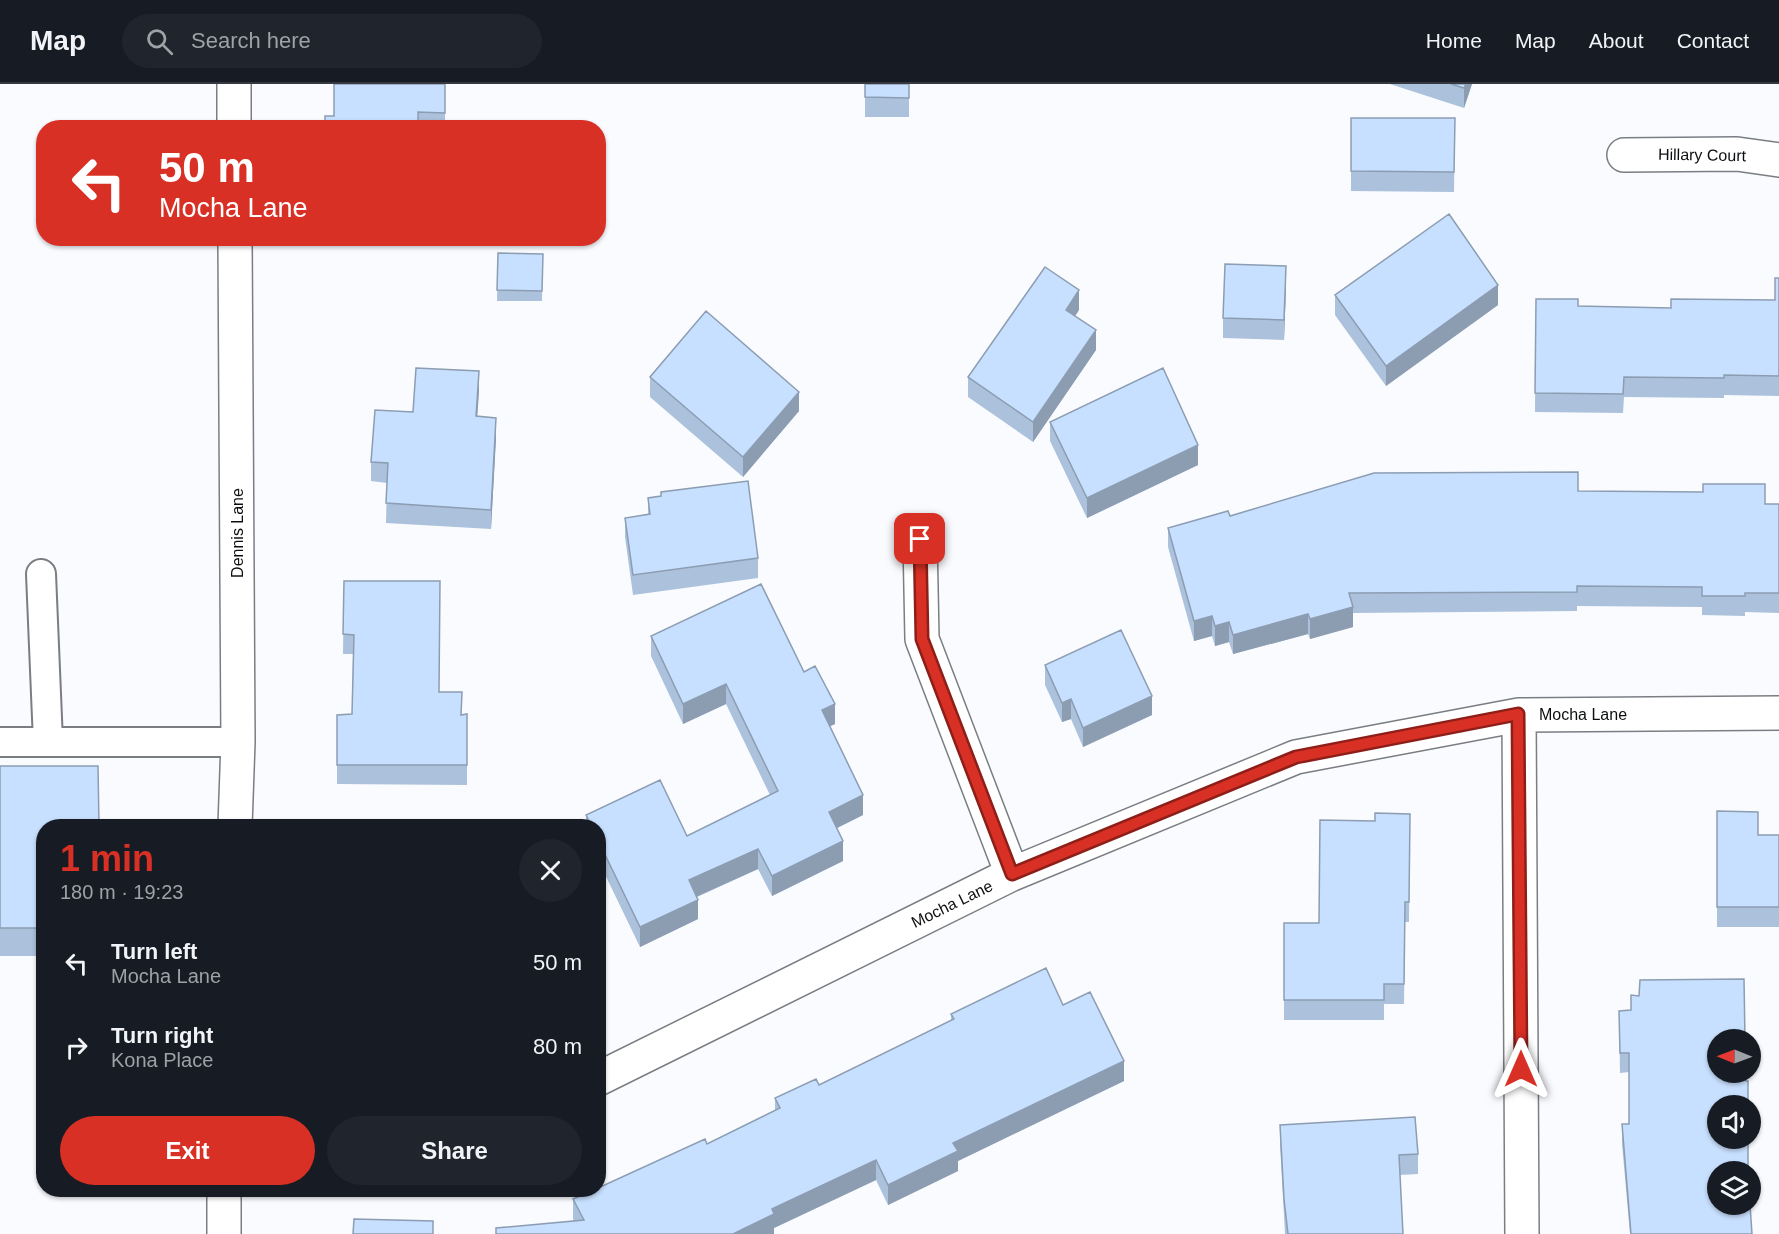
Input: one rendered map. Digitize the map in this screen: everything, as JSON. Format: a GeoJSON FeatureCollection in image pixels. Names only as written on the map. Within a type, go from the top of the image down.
{"type":"FeatureCollection","features":[{"type":"Feature","properties":{"kind":"street"},"geometry":{"type":"LineString","coordinates":[[234,84],[234,120]]}},
{"type":"Feature","properties":{"kind":"street","name":"Hillary Court"},"geometry":{"type":"LineString","coordinates":[[1624,155],[1737,154],[1779,160]]}},
{"type":"Feature","properties":{"kind":"street","name":"Dennis Lane"},"geometry":{"type":"LineString","coordinates":[[235,246],[238,742],[236,819]]}},
{"type":"Feature","properties":{"kind":"street"},"geometry":{"type":"LineString","coordinates":[[920,539],[922,639],[1012,874]]}},
{"type":"Feature","properties":{"kind":"street","name":"Mocha Lane"},"geometry":{"type":"LineString","coordinates":[[606,1074],[1012,874],[1296,757],[1518,714],[1779,713]]}},
{"type":"Feature","properties":{"kind":"street"},"geometry":{"type":"LineString","coordinates":[[1518,714],[1522,1234]]}},
{"type":"Feature","properties":{"kind":"street"},"geometry":{"type":"LineString","coordinates":[[224,1197],[224,1234]]}},
{"type":"Feature","properties":{"kind":"lane"},"geometry":{"type":"LineString","coordinates":[[41,574],[48,742]]}},
{"type":"Feature","properties":{"kind":"lane"},"geometry":{"type":"LineString","coordinates":[[0,742],[238,742]]}},
{"type":"Feature","properties":{"kind":"building"},"geometry":{"type":"Polygon","coordinates":[[[334,84],[445,84],[445,113],[418,112],[418,120],[325,120],[325,116],[334,116],[334,84]]]}},
{"type":"Feature","properties":{"kind":"building"},"geometry":{"type":"Polygon","coordinates":[[[865,84],[909,84],[909,98],[865,97],[865,84]]]}},
{"type":"Feature","properties":{"kind":"building"},"geometry":{"type":"Polygon","coordinates":[[[1451,84],[1466,84],[1464,88],[1451,84]]]}},
{"type":"Feature","properties":{"kind":"building"},"geometry":{"type":"Polygon","coordinates":[[[1351,118],[1455,118],[1454,172],[1351,171],[1351,118]]]}},
{"type":"Feature","properties":{"kind":"building"},"geometry":{"type":"Polygon","coordinates":[[[1449,214],[1498,285],[1386,366],[1335,295],[1449,214]]]}},
{"type":"Feature","properties":{"kind":"building"},"geometry":{"type":"Polygon","coordinates":[[[498,253],[543,254],[542,291],[497,290],[498,253]]]}},
{"type":"Feature","properties":{"kind":"building"},"geometry":{"type":"Polygon","coordinates":[[[1225,264],[1286,266],[1284,320],[1223,318],[1225,264]]]}},
{"type":"Feature","properties":{"kind":"building"},"geometry":{"type":"Polygon","coordinates":[[[1045,267],[1079,290],[1066,310],[1096,330],[1033,422],[968,377],[1045,267]]]}},
{"type":"Feature","properties":{"kind":"building"},"geometry":{"type":"Polygon","coordinates":[[[1775,278],[1779,278],[1779,376],[1624,377],[1623,394],[1535,393],[1536,299],[1578,299],[1578,306],[1671,308],[1671,299],[1775,300],[1775,278]]]}},
{"type":"Feature","properties":{"kind":"building"},"geometry":{"type":"Polygon","coordinates":[[[706,311],[799,392],[743,457],[650,377],[706,311]]]}},
{"type":"Feature","properties":{"kind":"building"},"geometry":{"type":"Polygon","coordinates":[[[416,368],[479,371],[476,416],[496,418],[491,510],[386,503],[388,463],[371,462],[375,410],[413,412],[416,368]]]}},
{"type":"Feature","properties":{"kind":"building"},"geometry":{"type":"Polygon","coordinates":[[[1163,368],[1198,445],[1087,498],[1050,422],[1163,368]]]}},
{"type":"Feature","properties":{"kind":"building"},"geometry":{"type":"Polygon","coordinates":[[[1578,472],[1578,491],[1703,492],[1703,484],[1765,484],[1765,504],[1779,504],[1779,593],[1702,596],[1702,587],[1577,586],[1577,592],[1349,593],[1353,607],[1310,619],[1308,614],[1233,635],[1229,622],[1215,626],[1212,616],[1194,621],[1168,528],[1228,511],[1230,516],[1374,473],[1578,472]]]}},
{"type":"Feature","properties":{"kind":"building"},"geometry":{"type":"Polygon","coordinates":[[[748,481],[758,558],[633,575],[625,518],[650,514],[648,498],[661,496],[661,492],[748,481]]]}},
{"type":"Feature","properties":{"kind":"building"},"geometry":{"type":"Polygon","coordinates":[[[344,581],[440,581],[439,692],[462,692],[461,715],[467,714],[467,765],[337,765],[337,715],[352,714],[354,635],[343,634],[344,581]]]}},
{"type":"Feature","properties":{"kind":"building"},"geometry":{"type":"Polygon","coordinates":[[[761,584],[804,672],[815,666],[835,704],[822,710],[863,795],[829,812],[843,841],[772,876],[758,849],[689,880],[698,900],[640,927],[606,857],[606,819],[588,819],[586,815],[660,780],[687,836],[778,791],[726,684],[683,704],[651,636],[761,584]]]}},
{"type":"Feature","properties":{"kind":"building"},"geometry":{"type":"Polygon","coordinates":[[[1121,630],[1152,696],[1083,728],[1071,699],[1062,703],[1045,665],[1121,630]]]}},
{"type":"Feature","properties":{"kind":"building"},"geometry":{"type":"Polygon","coordinates":[[[0,766],[98,766],[99,819],[36,819],[36,928],[0,928],[0,766]]]}},
{"type":"Feature","properties":{"kind":"building"},"geometry":{"type":"Polygon","coordinates":[[[1717,811],[1758,812],[1758,835],[1779,835],[1779,907],[1717,907],[1717,811]]]}},
{"type":"Feature","properties":{"kind":"building"},"geometry":{"type":"Polygon","coordinates":[[[1375,813],[1410,814],[1409,902],[1405,902],[1404,984],[1384,984],[1384,1000],[1284,1000],[1284,923],[1319,923],[1320,820],[1375,821],[1375,813]]]}},
{"type":"Feature","properties":{"kind":"building"},"geometry":{"type":"Polygon","coordinates":[[[1046,968],[1063,1005],[1090,992],[1124,1061],[953,1143],[958,1151],[888,1185],[876,1160],[772,1209],[774,1214],[733,1234],[496,1234],[496,1228],[584,1220],[573,1199],[606,1197],[606,1184],[705,1139],[707,1144],[780,1108],[775,1098],[816,1079],[819,1085],[954,1019],[951,1014],[1046,968]]]}},
{"type":"Feature","properties":{"kind":"building"},"geometry":{"type":"Polygon","coordinates":[[[1744,979],[1745,1029],[1707,1029],[1707,1083],[1748,1083],[1748,1095],[1707,1095],[1707,1149],[1748,1149],[1748,1161],[1707,1161],[1707,1215],[1751,1215],[1752,1234],[1631,1234],[1622,1124],[1629,1124],[1629,1053],[1620,1053],[1619,1011],[1631,1010],[1631,995],[1639,996],[1640,980],[1744,979]]]}},
{"type":"Feature","properties":{"kind":"building"},"geometry":{"type":"Polygon","coordinates":[[[1415,1117],[1418,1154],[1399,1155],[1403,1234],[1288,1234],[1280,1125],[1415,1117]]]}},
{"type":"Feature","properties":{"kind":"building"},"geometry":{"type":"Polygon","coordinates":[[[354,1219],[433,1221],[433,1234],[353,1234],[354,1219]]]}},
{"type":"Feature","properties":{"kind":"route"},"geometry":{"type":"LineString","coordinates":[[920,539],[922,639],[1012,874],[1296,757],[1518,714],[1521,1069]]}}]}
